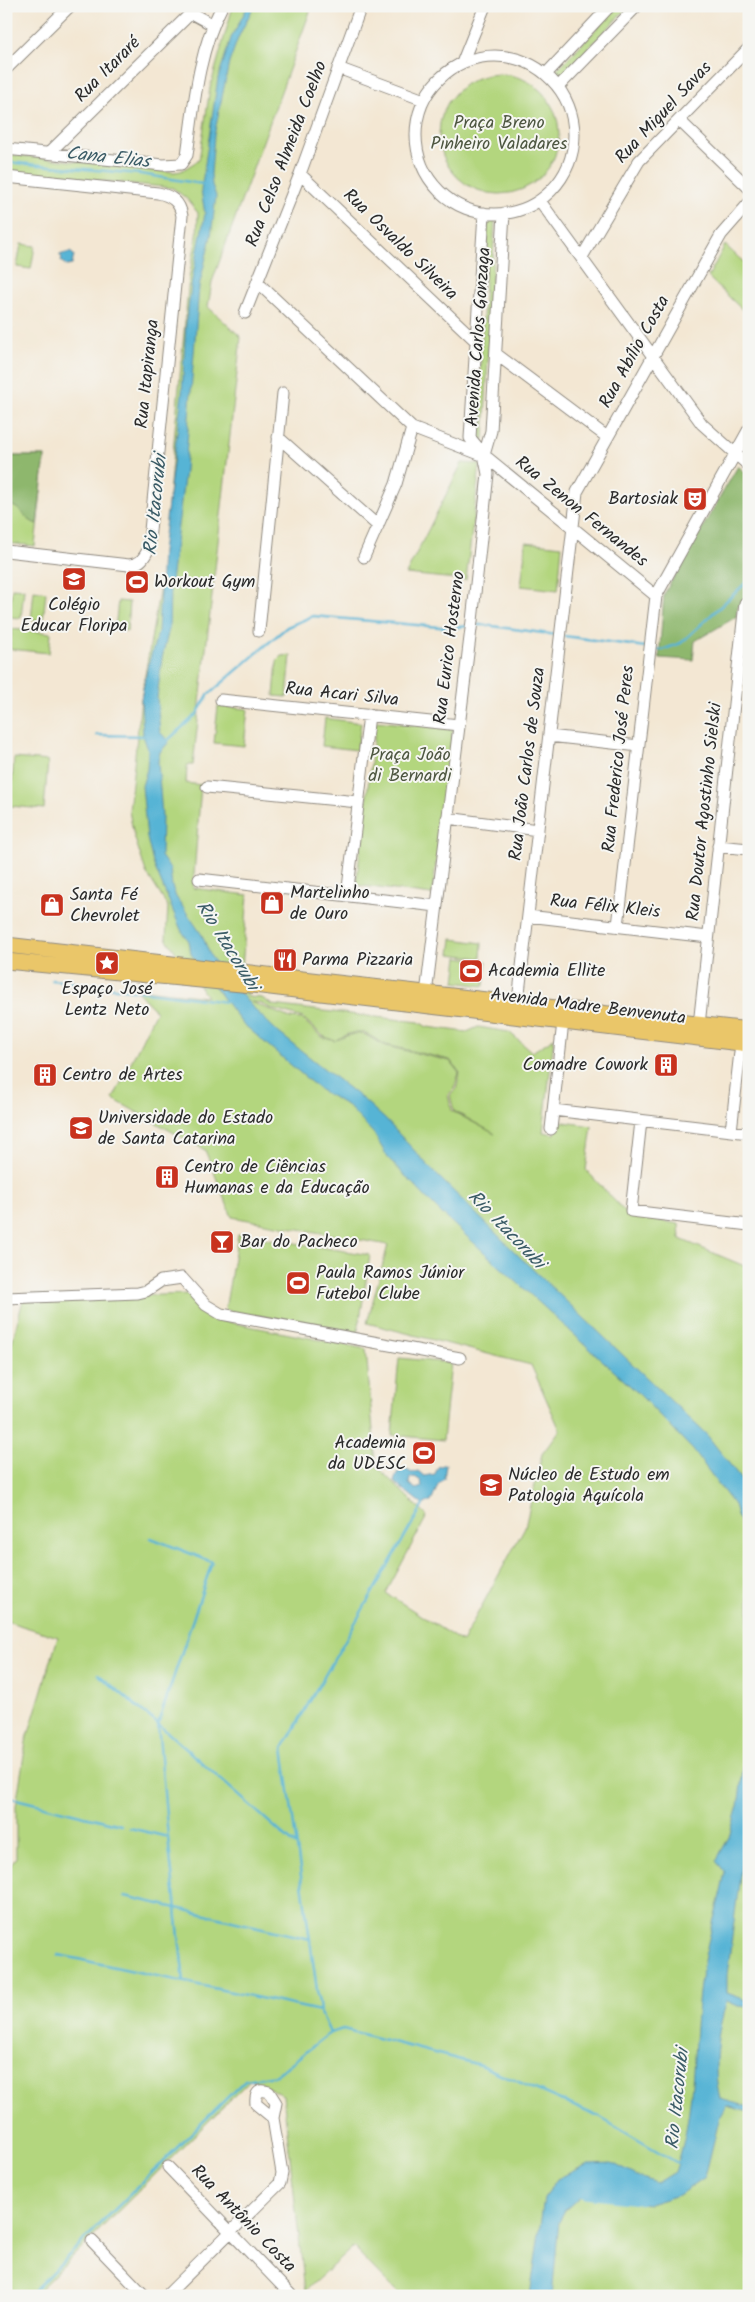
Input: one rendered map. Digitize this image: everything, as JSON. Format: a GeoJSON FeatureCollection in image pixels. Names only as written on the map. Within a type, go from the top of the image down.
{"type":"FeatureCollection","features":[{"type":"Feature","properties":{"kind":"main road","name":"Avenida Madre Benvenuta"},"geometry":{"type":"LineString","coordinates":[[6,945],[199,974],[262,986],[424,1000]]}},
{"type":"Feature","properties":{"kind":"main road","name":"Avenida Madre Benvenuta"},"geometry":{"type":"LineString","coordinates":[[6,961],[199,974],[250,974],[424,1000],[517,1011],[749,1030]]}},
{"type":"Feature","properties":{"kind":"main road","name":"Avenida Madre Benvenuta"},"geometry":{"type":"LineString","coordinates":[[517,1011],[563,1022],[745,1044]]}},
{"type":"Feature","properties":{"kind":"street"},"geometry":{"type":"LineString","coordinates":[[6,69],[70,6]]}},
{"type":"Feature","properties":{"kind":"street"},"geometry":{"type":"LineString","coordinates":[[6,148],[163,165],[181,164],[187,155],[196,89],[204,53],[213,25],[222,6]]}},
{"type":"Feature","properties":{"kind":"street","name":"Rua Celso Almeida Coelho"},"geometry":{"type":"LineString","coordinates":[[244,313],[300,174],[361,6]]}},
{"type":"Feature","properties":{"kind":"street"},"geometry":{"type":"LineString","coordinates":[[462,63],[485,6]]}},
{"type":"Feature","properties":{"kind":"street"},"geometry":{"type":"LineString","coordinates":[[546,74],[610,6]]}},
{"type":"Feature","properties":{"kind":"street"},"geometry":{"type":"LineString","coordinates":[[558,87],[637,6]]}},
{"type":"Feature","properties":{"kind":"street"},"geometry":{"type":"LineString","coordinates":[[188,9],[213,25]]}},
{"type":"Feature","properties":{"kind":"street","name":"Rua Itararé"},"geometry":{"type":"LineString","coordinates":[[49,153],[188,9]]}},
{"type":"Feature","properties":{"kind":"street","name":"Rua Miguel Savas"},"geometry":{"type":"LineString","coordinates":[[582,258],[631,172],[749,48]]}},
{"type":"Feature","properties":{"kind":"street"},"geometry":{"type":"LineString","coordinates":[[497,56],[514,58],[531,64],[546,74],[558,87],[572,116],[573,148],[569,164],[562,178],[540,201],[523,209],[504,213],[484,213],[464,207],[451,200],[431,181],[421,162],[416,141],[417,120],[424,100],[434,85],[447,72],[462,63],[479,57],[497,56]]}},
{"type":"Feature","properties":{"kind":"street"},"geometry":{"type":"LineString","coordinates":[[338,68],[424,100]]}},
{"type":"Feature","properties":{"kind":"street"},"geometry":{"type":"LineString","coordinates":[[679,120],[749,188]]}},
{"type":"Feature","properties":{"kind":"street","name":"Rua Osvaldo Silveira"},"geometry":{"type":"LineString","coordinates":[[300,174],[476,342]]}},
{"type":"Feature","properties":{"kind":"street","name":"Rua Itapiranga"},"geometry":{"type":"LineString","coordinates":[[6,177],[158,193],[178,202],[182,216],[148,550],[145,557],[135,564],[128,564],[6,551]]}},
{"type":"Feature","properties":{"kind":"street"},"geometry":{"type":"LineString","coordinates":[[540,201],[702,424],[749,466]]}},
{"type":"Feature","properties":{"kind":"street","name":"Rua Abílio Costa"},"geometry":{"type":"LineString","coordinates":[[573,528],[579,486],[721,236],[749,203]]}},
{"type":"Feature","properties":{"kind":"street","name":"Avenida Carlos Gonzaga"},"geometry":{"type":"LineString","coordinates":[[484,213],[470,438],[484,455]]}},
{"type":"Feature","properties":{"kind":"street","name":"Avenida Carlos Gonzaga"},"geometry":{"type":"LineString","coordinates":[[484,455],[491,431],[504,213]]}},
{"type":"Feature","properties":{"kind":"street"},"geometry":{"type":"LineString","coordinates":[[257,282],[412,428],[484,455]]}},
{"type":"Feature","properties":{"kind":"street"},"geometry":{"type":"LineString","coordinates":[[496,354],[607,436]]}},
{"type":"Feature","properties":{"kind":"street"},"geometry":{"type":"LineString","coordinates":[[259,632],[283,393]]}},
{"type":"Feature","properties":{"kind":"street"},"geometry":{"type":"LineString","coordinates":[[364,557],[396,484],[412,428]]}},
{"type":"Feature","properties":{"kind":"street"},"geometry":{"type":"LineString","coordinates":[[656,596],[749,429]]}},
{"type":"Feature","properties":{"kind":"street"},"geometry":{"type":"LineString","coordinates":[[278,437],[378,526]]}},
{"type":"Feature","properties":{"kind":"street","name":"Rua Zenon Fernandes"},"geometry":{"type":"LineString","coordinates":[[484,455],[656,596]]}},
{"type":"Feature","properties":{"kind":"street","name":"Rua Eurico Hosterno"},"geometry":{"type":"LineString","coordinates":[[424,1000],[448,818],[488,474],[484,455]]}},
{"type":"Feature","properties":{"kind":"street","name":"Rua João Carlos de Souza"},"geometry":{"type":"LineString","coordinates":[[517,1011],[573,528]]}},
{"type":"Feature","properties":{"kind":"street","name":"Rua Frederico José Peres"},"geometry":{"type":"LineString","coordinates":[[618,926],[656,596]]}},
{"type":"Feature","properties":{"kind":"street","name":"Rua Doutor Agostinho Sielski"},"geometry":{"type":"LineString","coordinates":[[698,1025],[745,603]]}},
{"type":"Feature","properties":{"kind":"street","name":"Rua Acari Silva"},"geometry":{"type":"LineString","coordinates":[[221,700],[459,725]]}},
{"type":"Feature","properties":{"kind":"street"},"geometry":{"type":"LineString","coordinates":[[347,896],[369,715]]}},
{"type":"Feature","properties":{"kind":"street"},"geometry":{"type":"LineString","coordinates":[[549,736],[639,746]]}},
{"type":"Feature","properties":{"kind":"street"},"geometry":{"type":"LineString","coordinates":[[207,787],[358,802]]}},
{"type":"Feature","properties":{"kind":"street"},"geometry":{"type":"LineString","coordinates":[[448,818],[538,830]]}},
{"type":"Feature","properties":{"kind":"street"},"geometry":{"type":"LineString","coordinates":[[718,846],[749,849]]}},
{"type":"Feature","properties":{"kind":"street"},"geometry":{"type":"LineString","coordinates":[[199,879],[436,906]]}},
{"type":"Feature","properties":{"kind":"street","name":"Rua Félix Kleis"},"geometry":{"type":"LineString","coordinates":[[528,916],[708,937]]}},
{"type":"Feature","properties":{"kind":"street"},"geometry":{"type":"LineString","coordinates":[[551,1129],[563,1022]]}},
{"type":"Feature","properties":{"kind":"street"},"geometry":{"type":"LineString","coordinates":[[731,1131],[745,1044]]}},
{"type":"Feature","properties":{"kind":"street"},"geometry":{"type":"LineString","coordinates":[[553,1110],[749,1133]]}},
{"type":"Feature","properties":{"kind":"street"},"geometry":{"type":"LineString","coordinates":[[641,1121],[631,1211],[749,1224]]}},
{"type":"Feature","properties":{"kind":"street"},"geometry":{"type":"LineString","coordinates":[[6,1298],[138,1292],[146,1291],[161,1281],[182,1278],[206,1305],[221,1314],[460,1358]]}},
{"type":"Feature","properties":{"kind":"street"},"geometry":{"type":"LineString","coordinates":[[166,2296],[280,2183],[282,2173],[273,2118]]}},
{"type":"Feature","properties":{"kind":"street","name":"Rua Antônio Costa"},"geometry":{"type":"LineString","coordinates":[[168,2167],[292,2296]]}},
{"type":"Feature","properties":{"kind":"street"},"geometry":{"type":"LineString","coordinates":[[92,2241],[145,2296]]}},
{"type":"Feature","properties":{"kind":"green space"},"geometry":{"type":"Polygon","coordinates":[[[233,6],[312,6],[212,282],[208,307],[241,337],[193,765],[187,765],[186,783],[201,785],[193,888],[248,895],[242,967],[248,997],[262,998],[272,1005],[419,1022],[427,1027],[467,1032],[478,1027],[509,1032],[532,1052],[554,1038],[543,1132],[555,1134],[557,1121],[592,1126],[586,1170],[628,1215],[679,1224],[680,1239],[749,1268],[749,2296],[401,2296],[353,2247],[305,2291],[283,2095],[251,2079],[33,2296],[6,2296],[6,1871],[16,1858],[16,1806],[26,1742],[58,1637],[6,1621],[6,1366],[23,1300],[188,1294],[218,1320],[366,1349],[376,1466],[427,1516],[386,1593],[462,1642],[525,1527],[542,1454],[560,1430],[531,1365],[367,1323],[388,1245],[232,1217],[205,1150],[113,1099],[156,1011],[135,989],[207,997],[191,974],[6,955],[6,949],[188,970],[166,938],[168,907],[146,872],[134,836],[129,811],[141,699],[161,581],[189,278],[197,236],[198,213],[187,199],[173,188],[6,171],[6,154],[174,172],[181,171],[199,160],[210,88],[233,6]],[[251,1002],[290,1018],[302,1019],[322,1037],[335,1041],[323,1036],[303,1018],[272,1009],[260,1003],[251,1002]],[[363,1032],[348,1034],[336,1040],[362,1033],[386,1046],[450,1061],[459,1073],[454,1089],[448,1095],[452,1111],[495,1134],[454,1111],[450,1095],[456,1090],[460,1073],[450,1060],[386,1045],[363,1032]]]}},
{"type":"Feature","properties":{"kind":"green space"},"geometry":{"type":"Polygon","coordinates":[[[618,6],[629,6],[561,77],[555,72],[618,6]]]}},
{"type":"Feature","properties":{"kind":"green space","name":"Praça Breno Pinheiro Valadares"},"geometry":{"type":"Polygon","coordinates":[[[499,74],[511,75],[522,79],[532,84],[541,92],[549,101],[554,111],[558,122],[558,146],[554,157],[549,167],[541,176],[532,184],[522,189],[511,193],[499,194],[487,193],[476,189],[466,184],[457,176],[449,167],[444,157],[440,146],[439,134],[440,122],[444,111],[449,101],[457,92],[466,84],[476,79],[487,75],[499,74]]]}},
{"type":"Feature","properties":{"kind":"green space"},"geometry":{"type":"Polygon","coordinates":[[[488,220],[495,220],[484,439],[481,440],[477,438],[488,220]]]}},
{"type":"Feature","properties":{"kind":"green space"},"geometry":{"type":"Polygon","coordinates":[[[21,244],[35,246],[31,269],[17,267],[21,244]]]}},
{"type":"Feature","properties":{"kind":"green space"},"geometry":{"type":"Polygon","coordinates":[[[725,245],[749,267],[749,316],[708,277],[725,245]]]}},
{"type":"Feature","properties":{"kind":"green space"},"geometry":{"type":"Polygon","coordinates":[[[6,456],[45,456],[35,546],[6,543],[6,456]]]}},
{"type":"Feature","properties":{"kind":"green space"},"geometry":{"type":"Polygon","coordinates":[[[6,456],[45,456],[37,524],[30,521],[20,510],[13,506],[6,508],[6,456]]]}},
{"type":"Feature","properties":{"kind":"green space"},"geometry":{"type":"Polygon","coordinates":[[[462,463],[480,464],[466,580],[406,574],[462,463]]]}},
{"type":"Feature","properties":{"kind":"green space"},"geometry":{"type":"Polygon","coordinates":[[[738,466],[749,476],[749,602],[738,606],[736,617],[695,641],[693,660],[659,658],[664,594],[738,466]]]}},
{"type":"Feature","properties":{"kind":"green space"},"geometry":{"type":"Polygon","coordinates":[[[526,542],[562,546],[558,590],[521,586],[526,542]]]}},
{"type":"Feature","properties":{"kind":"green space"},"geometry":{"type":"Polygon","coordinates":[[[12,588],[24,589],[21,618],[9,617],[12,588]]]}},
{"type":"Feature","properties":{"kind":"green space"},"geometry":{"type":"Polygon","coordinates":[[[34,590],[46,592],[43,621],[31,620],[34,590]]]}},
{"type":"Feature","properties":{"kind":"green space"},"geometry":{"type":"Polygon","coordinates":[[[118,601],[129,602],[127,631],[115,630],[118,601]]]}},
{"type":"Feature","properties":{"kind":"green space"},"geometry":{"type":"Polygon","coordinates":[[[12,629],[51,633],[49,653],[9,649],[12,629]]]}},
{"type":"Feature","properties":{"kind":"green space"},"geometry":{"type":"Polygon","coordinates":[[[291,655],[287,697],[274,696],[277,661],[282,656],[291,655]]]}},
{"type":"Feature","properties":{"kind":"green space"},"geometry":{"type":"Polygon","coordinates":[[[218,706],[248,709],[244,746],[214,743],[218,706]]]}},
{"type":"Feature","properties":{"kind":"green space"},"geometry":{"type":"Polygon","coordinates":[[[325,718],[361,723],[357,750],[322,746],[325,718]]]}},
{"type":"Feature","properties":{"kind":"green space","name":"Praça João di Bernardi"},"geometry":{"type":"Polygon","coordinates":[[[376,721],[453,729],[432,895],[356,885],[376,721]]]}},
{"type":"Feature","properties":{"kind":"green space"},"geometry":{"type":"Polygon","coordinates":[[[14,758],[48,761],[44,809],[10,806],[14,758]]]}},
{"type":"Feature","properties":{"kind":"green space","name":"Academia Ellite"},"geometry":{"type":"Polygon","coordinates":[[[452,939],[482,943],[481,958],[450,954],[452,939]]]}},
{"type":"Feature","properties":{"kind":"green space","name":"Academia Ellite"},"geometry":{"type":"Polygon","coordinates":[[[458,957],[487,961],[484,986],[455,982],[458,957]]]}},
{"type":"Feature","properties":{"kind":"green space","name":"Paula Ramos Júnior Futebol Clube"},"geometry":{"type":"Polygon","coordinates":[[[238,1234],[370,1255],[358,1332],[225,1310],[238,1234]]]}},
{"type":"Feature","properties":{"kind":"green space"},"geometry":{"type":"Polygon","coordinates":[[[399,1358],[451,1363],[443,1440],[392,1435],[399,1358]]]}},
{"type":"Feature","properties":{"kind":"water"},"geometry":{"type":"Polygon","coordinates":[[[248,6],[254,6],[238,38],[229,63],[214,136],[211,174],[216,196],[211,236],[199,287],[185,470],[170,590],[169,629],[162,658],[157,698],[160,732],[169,742],[160,752],[158,761],[162,817],[161,856],[170,869],[172,886],[176,897],[202,935],[211,957],[253,1008],[279,1033],[386,1120],[435,1173],[524,1261],[707,1435],[749,1489],[749,1553],[734,1505],[693,1450],[639,1394],[438,1210],[388,1158],[374,1134],[348,1106],[320,1090],[241,1022],[191,954],[189,941],[181,930],[153,863],[147,838],[142,786],[147,769],[148,750],[143,735],[141,699],[148,665],[158,633],[162,551],[182,393],[186,324],[192,280],[205,214],[201,190],[218,78],[231,38],[248,6]]]}},
{"type":"Feature","properties":{"kind":"water"},"geometry":{"type":"Polygon","coordinates":[[[70,252],[74,255],[72,265],[67,266],[61,261],[62,257],[59,255],[70,252]]]}},
{"type":"Feature","properties":{"kind":"water"},"geometry":{"type":"Polygon","coordinates":[[[446,1464],[444,1479],[438,1485],[432,1500],[423,1505],[394,1482],[397,1473],[405,1469],[412,1473],[418,1471],[424,1476],[435,1474],[438,1467],[446,1464]],[[415,1477],[410,1478],[409,1484],[416,1489],[422,1487],[421,1481],[415,1477]]]}},
{"type":"Feature","properties":{"kind":"water"},"geometry":{"type":"Polygon","coordinates":[[[749,1727],[749,1840],[743,1852],[727,1975],[727,1993],[749,2001],[749,2007],[738,2006],[727,2001],[718,2037],[716,2075],[720,2099],[749,2107],[749,2112],[726,2106],[720,2116],[705,2177],[679,2195],[649,2204],[631,2202],[616,2191],[584,2193],[565,2210],[559,2221],[552,2296],[530,2296],[544,2198],[557,2179],[588,2164],[612,2163],[639,2177],[657,2183],[675,2172],[687,2126],[702,1970],[725,1872],[716,1861],[729,1837],[738,1806],[749,1727]]]}},
{"type":"Feature","properties":{"kind":"waterway","name":"Cana Elias"},"geometry":{"type":"LineString","coordinates":[[6,162],[140,174],[203,184]]}},
{"type":"Feature","properties":{"kind":"waterway"},"geometry":{"type":"LineString","coordinates":[[654,649],[662,650],[681,643],[749,580]]}},
{"type":"Feature","properties":{"kind":"waterway"},"geometry":{"type":"LineString","coordinates":[[167,741],[197,714],[208,695],[287,627],[313,616],[451,628],[467,626]]}},
{"type":"Feature","properties":{"kind":"waterway"},"geometry":{"type":"LineString","coordinates":[[475,625],[557,635]]}},
{"type":"Feature","properties":{"kind":"waterway"},"geometry":{"type":"LineString","coordinates":[[564,636],[646,647]]}},
{"type":"Feature","properties":{"kind":"waterway"},"geometry":{"type":"LineString","coordinates":[[97,735],[146,736]]}},
{"type":"Feature","properties":{"kind":"waterway"},"geometry":{"type":"LineString","coordinates":[[52,980],[227,1002]]}},
{"type":"Feature","properties":{"kind":"waterway"},"geometry":{"type":"LineString","coordinates":[[320,2011],[283,1748],[423,1505]]}},
{"type":"Feature","properties":{"kind":"waterway"},"geometry":{"type":"LineString","coordinates":[[151,1538],[212,1562],[158,1724],[295,1845]]}},
{"type":"Feature","properties":{"kind":"waterway"},"geometry":{"type":"LineString","coordinates":[[98,1674],[158,1724],[168,1837]]}},
{"type":"Feature","properties":{"kind":"waterway"},"geometry":{"type":"LineString","coordinates":[[12,1798],[121,1825]]}},
{"type":"Feature","properties":{"kind":"waterway"},"geometry":{"type":"LineString","coordinates":[[130,1828],[168,1837],[184,1982]]}},
{"type":"Feature","properties":{"kind":"waterway"},"geometry":{"type":"LineString","coordinates":[[125,1896],[310,1939]]}},
{"type":"Feature","properties":{"kind":"waterway"},"geometry":{"type":"LineString","coordinates":[[59,1955],[320,2011],[330,2033]]}},
{"type":"Feature","properties":{"kind":"waterway"},"geometry":{"type":"LineString","coordinates":[[28,2296],[245,2080],[276,2075],[330,2033],[343,2029],[480,2065],[599,2117],[681,2165]]}},
{"type":"Feature","properties":{"kind":"waterway","name":"Rio Itacorubi"},"geometry":{"type":"LineString","coordinates":[[585,2191],[639,2197]]}},
{"type":"Feature","properties":{"kind":"place","name":"Bartosiak"},"geometry":{"type":"Point","coordinates":[695,499]}},
{"type":"Feature","properties":{"kind":"place","name":"Colégio Educar Floripa"},"geometry":{"type":"Point","coordinates":[74,579]}},
{"type":"Feature","properties":{"kind":"place","name":"Workout Gym"},"geometry":{"type":"Point","coordinates":[137,582]}},
{"type":"Feature","properties":{"kind":"place","name":"Martelinho de Ouro"},"geometry":{"type":"Point","coordinates":[272,903]}},
{"type":"Feature","properties":{"kind":"place","name":"Santa Fé Chevrolet"},"geometry":{"type":"Point","coordinates":[52,905]}},
{"type":"Feature","properties":{"kind":"place","name":"Parma Pizzaria"},"geometry":{"type":"Point","coordinates":[285,960]}},
{"type":"Feature","properties":{"kind":"place","name":"Espaço José Lentz Neto"},"geometry":{"type":"Point","coordinates":[107,963]}},
{"type":"Feature","properties":{"kind":"place","name":"Academia Ellite"},"geometry":{"type":"Point","coordinates":[471,971]}},
{"type":"Feature","properties":{"kind":"place","name":"Comadre Cowork"},"geometry":{"type":"Point","coordinates":[666,1065]}},
{"type":"Feature","properties":{"kind":"place","name":"Centro de Artes"},"geometry":{"type":"Point","coordinates":[45,1075]}},
{"type":"Feature","properties":{"kind":"place","name":"Universidade do Estado de Santa Catarina"},"geometry":{"type":"Point","coordinates":[81,1128]}},
{"type":"Feature","properties":{"kind":"place","name":"Centro de Ciências Humanas e da Educação"},"geometry":{"type":"Point","coordinates":[167,1177]}},
{"type":"Feature","properties":{"kind":"place","name":"Bar do Pacheco"},"geometry":{"type":"Point","coordinates":[222,1242]}},
{"type":"Feature","properties":{"kind":"place","name":"Paula Ramos Júnior Futebol Clube"},"geometry":{"type":"Point","coordinates":[298,1283]}},
{"type":"Feature","properties":{"kind":"place","name":"Academia da UDESC"},"geometry":{"type":"Point","coordinates":[424,1453]}},
{"type":"Feature","properties":{"kind":"place","name":"Núcleo de Estudo em Patologia Aquícola"},"geometry":{"type":"Point","coordinates":[491,1485]}}]}
